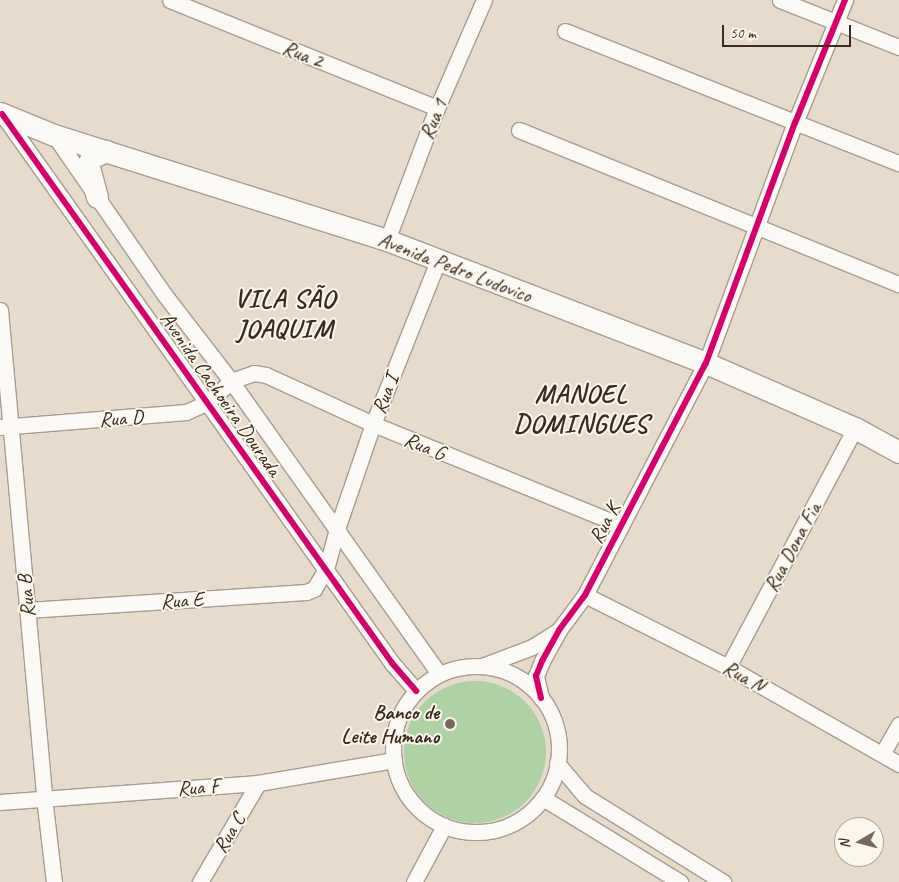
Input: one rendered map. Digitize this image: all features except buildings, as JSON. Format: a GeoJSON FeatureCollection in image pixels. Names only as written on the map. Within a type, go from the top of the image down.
{"type":"FeatureCollection","features":[{"type":"Feature","properties":{"kind":"main road","name":"Avenida Pedro Ludovico"},"geometry":{"type":"LineString","coordinates":[[1,114],[54,135],[387,240],[706,363],[855,428],[899,452]]}},
{"type":"Feature","properties":{"kind":"main road"},"geometry":{"type":"LineString","coordinates":[[97,198],[88,164],[91,158],[106,151]]}},
{"type":"Feature","properties":{"kind":"street","name":"Rua 2"},"geometry":{"type":"LineString","coordinates":[[170,0],[437,108]]}},
{"type":"Feature","properties":{"kind":"street","name":"Rua 1"},"geometry":{"type":"LineString","coordinates":[[387,240],[437,108],[484,0]]}},
{"type":"Feature","properties":{"kind":"street"},"geometry":{"type":"LineString","coordinates":[[780,0],[899,47]]}},
{"type":"Feature","properties":{"kind":"street","name":"Rua K"},"geometry":{"type":"LineString","coordinates":[[541,698],[536,676],[559,630],[585,595],[706,363],[795,123],[845,0]]}},
{"type":"Feature","properties":{"kind":"street"},"geometry":{"type":"LineString","coordinates":[[565,31],[899,164]]}},
{"type":"Feature","properties":{"kind":"street","name":"Avenida Cachoeira Dourada"},"geometry":{"type":"LineString","coordinates":[[1,114],[208,402],[392,663],[416,691]]}},
{"type":"Feature","properties":{"kind":"street"},"geometry":{"type":"LineString","coordinates":[[519,130],[899,284]]}},
{"type":"Feature","properties":{"kind":"street","name":"Avenida Cachoeira Dourada"},"geometry":{"type":"LineString","coordinates":[[54,135],[164,294],[231,381],[439,674]]}},
{"type":"Feature","properties":{"kind":"street","name":"Rua I"},"geometry":{"type":"LineString","coordinates":[[326,569],[337,529],[373,424],[438,261]]}},
{"type":"Feature","properties":{"kind":"street","name":"Rua B"},"geometry":{"type":"LineString","coordinates":[[0,310],[6,427],[27,610],[44,797],[54,882]]}},
{"type":"Feature","properties":{"kind":"street","name":"Rua G"},"geometry":{"type":"LineString","coordinates":[[231,381],[254,373],[266,375],[373,424],[621,525]]}},
{"type":"Feature","properties":{"kind":"street","name":"Rua D"},"geometry":{"type":"LineString","coordinates":[[6,427],[174,415],[197,408],[208,402],[231,381]]}},
{"type":"Feature","properties":{"kind":"street","name":"Rua Dona Fia"},"geometry":{"type":"LineString","coordinates":[[728,667],[855,428]]}},
{"type":"Feature","properties":{"kind":"street","name":"Rua E"},"geometry":{"type":"LineString","coordinates":[[27,610],[306,592],[314,589],[326,569]]}},
{"type":"Feature","properties":{"kind":"street","name":"Rua N"},"geometry":{"type":"LineString","coordinates":[[585,595],[728,667],[899,764]]}},
{"type":"Feature","properties":{"kind":"street","name":"Rua K"},"geometry":{"type":"LineString","coordinates":[[482,666],[532,647],[559,630]]}},
{"type":"Feature","properties":{"kind":"street"},"geometry":{"type":"LineString","coordinates":[[482,666],[505,671],[524,682],[541,698],[552,718],[558,740],[557,764],[543,798],[528,814],[509,826],[487,832],[465,832],[444,826],[425,815],[410,800],[399,781],[394,760],[393,741],[397,723],[405,706],[416,691],[439,674],[460,667],[482,666]]}},
{"type":"Feature","properties":{"kind":"street"},"geometry":{"type":"LineString","coordinates":[[882,754],[899,725]]}},
{"type":"Feature","properties":{"kind":"street","name":"Rua F"},"geometry":{"type":"LineString","coordinates":[[0,802],[44,797],[258,783],[394,760]]}},
{"type":"Feature","properties":{"kind":"street"},"geometry":{"type":"LineString","coordinates":[[557,764],[585,796],[682,858],[724,882]]}},
{"type":"Feature","properties":{"kind":"street","name":"Rua C"},"geometry":{"type":"LineString","coordinates":[[200,882],[258,783]]}},
{"type":"Feature","properties":{"kind":"street"},"geometry":{"type":"LineString","coordinates":[[543,798],[675,879],[682,858]]}},
{"type":"Feature","properties":{"kind":"street"},"geometry":{"type":"LineString","coordinates":[[414,882],[444,826]]}},
{"type":"Feature","properties":{"kind":"green space"},"geometry":{"type":"Polygon","coordinates":[[[475,681],[502,687],[514,693],[525,702],[534,713],[540,725],[546,752],[540,779],[534,791],[525,802],[514,811],[502,817],[475,823],[448,817],[436,811],[425,802],[416,791],[410,779],[404,752],[410,725],[416,713],[425,702],[436,693],[448,687],[475,681]]]}},
{"type":"Feature","properties":{"kind":"cycle path"},"geometry":{"type":"LineString","coordinates":[[541,698],[536,676],[542,661],[559,630],[585,595],[706,363],[795,123],[845,0]]}},
{"type":"Feature","properties":{"kind":"cycle path"},"geometry":{"type":"LineString","coordinates":[[2,114],[392,663],[416,691]]}},
{"type":"Feature","properties":{"kind":"place","name":"Banco de Leite Humano"},"geometry":{"type":"Point","coordinates":[450,724]}},
{"type":"Feature","properties":{"kind":"district","name":"VILA SÃO JOAQUIM"},"geometry":{"type":"Point","coordinates":[285,314]}},
{"type":"Feature","properties":{"kind":"district","name":"MANOEL DOMINGUES"},"geometry":{"type":"Point","coordinates":[581,408]}}]}
